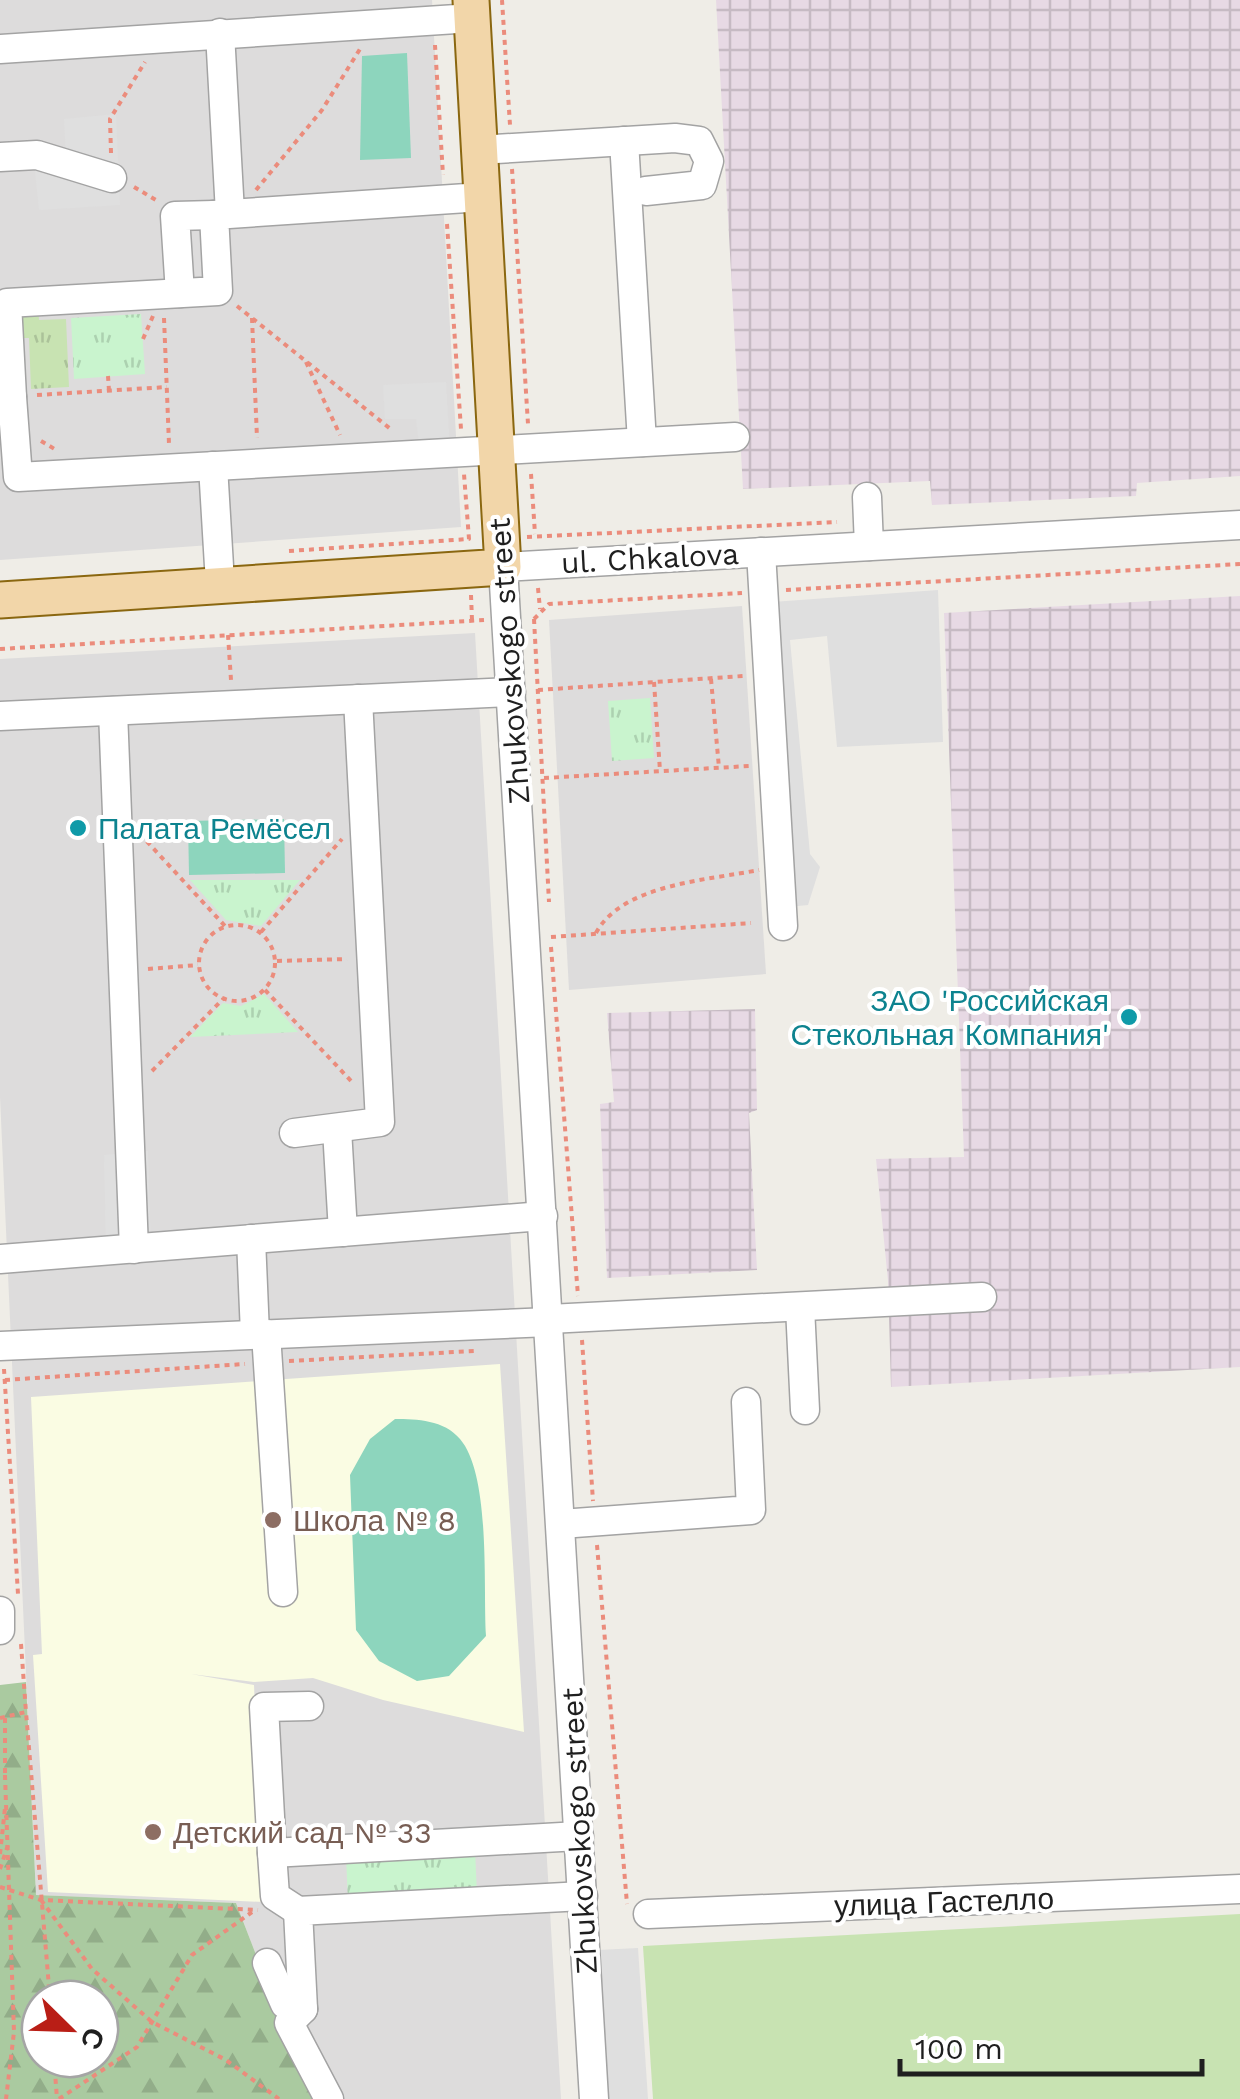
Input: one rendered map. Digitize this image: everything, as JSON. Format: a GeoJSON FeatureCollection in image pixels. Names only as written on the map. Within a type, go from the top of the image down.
{"type":"FeatureCollection","features":[{"type":"Feature","properties":{"kind":"main road","name":"Zhukovskogo street"},"geometry":{"type":"LineString","coordinates":[[481,6],[495,148],[482,197],[496,450],[520,566]]}},
{"type":"Feature","properties":{"kind":"main road","name":"ul. Chkalova"},"geometry":{"type":"LineString","coordinates":[[0,600],[520,566]]}},
{"type":"Feature","properties":{"kind":"street"},"geometry":{"type":"LineString","coordinates":[[0,49],[433,20],[481,6]]}},
{"type":"Feature","properties":{"kind":"street"},"geometry":{"type":"LineString","coordinates":[[220,33],[227,214],[218,291],[7,303],[8,406],[18,476],[735,437]]}},
{"type":"Feature","properties":{"kind":"street"},"geometry":{"type":"LineString","coordinates":[[495,148],[688,138],[699,141],[706,150],[708,173],[702,184],[646,192]]}},
{"type":"Feature","properties":{"kind":"street"},"geometry":{"type":"LineString","coordinates":[[624,141],[642,442]]}},
{"type":"Feature","properties":{"kind":"street"},"geometry":{"type":"LineString","coordinates":[[0,157],[37,154],[112,178]]}},
{"type":"Feature","properties":{"kind":"street"},"geometry":{"type":"LineString","coordinates":[[171,293],[175,216],[482,197]]}},
{"type":"Feature","properties":{"kind":"street"},"geometry":{"type":"LineString","coordinates":[[213,466],[220,583]]}},
{"type":"Feature","properties":{"kind":"street"},"geometry":{"type":"LineString","coordinates":[[868,497],[870,546]]}},
{"type":"Feature","properties":{"kind":"street","name":"ul. Chkalova"},"geometry":{"type":"LineString","coordinates":[[520,566],[1240,526]]}},
{"type":"Feature","properties":{"kind":"street"},"geometry":{"type":"LineString","coordinates":[[760,552],[783,926]]}},
{"type":"Feature","properties":{"kind":"street","name":"Zhukovskogo street"},"geometry":{"type":"LineString","coordinates":[[520,566],[543,1216],[594,2099]]}},
{"type":"Feature","properties":{"kind":"street"},"geometry":{"type":"LineString","coordinates":[[0,716],[524,691]]}},
{"type":"Feature","properties":{"kind":"street"},"geometry":{"type":"LineString","coordinates":[[294,1133],[380,1122],[358,699]]}},
{"type":"Feature","properties":{"kind":"street"},"geometry":{"type":"LineString","coordinates":[[113,710],[134,1249]]}},
{"type":"Feature","properties":{"kind":"street"},"geometry":{"type":"LineString","coordinates":[[337,1129],[344,1232]]}},
{"type":"Feature","properties":{"kind":"street"},"geometry":{"type":"LineString","coordinates":[[0,1259],[543,1216]]}},
{"type":"Feature","properties":{"kind":"street"},"geometry":{"type":"LineString","coordinates":[[251,1239],[283,1592]]}},
{"type":"Feature","properties":{"kind":"street"},"geometry":{"type":"LineString","coordinates":[[1,1346],[982,1297]]}},
{"type":"Feature","properties":{"kind":"street"},"geometry":{"type":"LineString","coordinates":[[800,1306],[805,1410]]}},
{"type":"Feature","properties":{"kind":"street"},"geometry":{"type":"LineString","coordinates":[[561,1524],[751,1510],[746,1402]]}},
{"type":"Feature","properties":{"kind":"street"},"geometry":{"type":"LineString","coordinates":[[9,1608],[10,1636]]}},
{"type":"Feature","properties":{"kind":"street"},"geometry":{"type":"LineString","coordinates":[[308,1706],[264,1707],[275,1896],[298,1912],[582,1896]]}},
{"type":"Feature","properties":{"kind":"street"},"geometry":{"type":"LineString","coordinates":[[272,1853],[579,1836]]}},
{"type":"Feature","properties":{"kind":"street","name":"улица Гастелло"},"geometry":{"type":"LineString","coordinates":[[648,1914],[1240,1889]]}},
{"type":"Feature","properties":{"kind":"street"},"geometry":{"type":"LineString","coordinates":[[298,1912],[303,2008],[290,2023],[329,2099]]}},
{"type":"Feature","properties":{"kind":"street"},"geometry":{"type":"LineString","coordinates":[[267,1963],[286,2004],[303,2008]]}},
{"type":"Feature","properties":{"kind":"path"},"geometry":{"type":"LineString","coordinates":[[469,539],[496,450],[495,148],[481,6]]}},
{"type":"Feature","properties":{"kind":"path"},"geometry":{"type":"LineString","coordinates":[[433,20],[445,201],[520,566],[540,609]]}},
{"type":"Feature","properties":{"kind":"path"},"geometry":{"type":"LineString","coordinates":[[227,214],[322,110],[367,38],[384,22]]}},
{"type":"Feature","properties":{"kind":"path"},"geometry":{"type":"LineString","coordinates":[[160,38],[110,119],[112,178],[146,192],[175,216]]}},
{"type":"Feature","properties":{"kind":"path"},"geometry":{"type":"LineString","coordinates":[[218,291],[420,453]]}},
{"type":"Feature","properties":{"kind":"path"},"geometry":{"type":"LineString","coordinates":[[170,468],[167,387],[171,293]]}},
{"type":"Feature","properties":{"kind":"path"},"geometry":{"type":"LineString","coordinates":[[252,318],[258,464]]}},
{"type":"Feature","properties":{"kind":"path"},"geometry":{"type":"LineString","coordinates":[[305,360],[351,458]]}},
{"type":"Feature","properties":{"kind":"path"},"geometry":{"type":"LineString","coordinates":[[108,376],[109,391]]}},
{"type":"Feature","properties":{"kind":"path"},"geometry":{"type":"LineString","coordinates":[[8,406],[167,387]]}},
{"type":"Feature","properties":{"kind":"path"},"geometry":{"type":"LineString","coordinates":[[8,406],[92,473]]}},
{"type":"Feature","properties":{"kind":"path"},"geometry":{"type":"LineString","coordinates":[[0,649],[520,619],[549,604],[1240,564]]}},
{"type":"Feature","properties":{"kind":"path"},"geometry":{"type":"LineString","coordinates":[[520,619],[524,691],[542,778],[550,917]]}},
{"type":"Feature","properties":{"kind":"path"},"geometry":{"type":"LineString","coordinates":[[228,635],[232,705]]}},
{"type":"Feature","properties":{"kind":"path"},"geometry":{"type":"LineString","coordinates":[[524,691],[768,675]]}},
{"type":"Feature","properties":{"kind":"path"},"geometry":{"type":"LineString","coordinates":[[711,679],[718,768]]}},
{"type":"Feature","properties":{"kind":"path"},"geometry":{"type":"LineString","coordinates":[[654,682],[660,771]]}},
{"type":"Feature","properties":{"kind":"path"},"geometry":{"type":"LineString","coordinates":[[542,778],[774,764]]}},
{"type":"Feature","properties":{"kind":"path"},"geometry":{"type":"LineString","coordinates":[[117,809],[225,926]]}},
{"type":"Feature","properties":{"kind":"path"},"geometry":{"type":"LineString","coordinates":[[261,932],[364,813]]}},
{"type":"Feature","properties":{"kind":"path"},"geometry":{"type":"LineString","coordinates":[[596,933],[606,915],[660,891],[762,870]]}},
{"type":"Feature","properties":{"kind":"path"},"geometry":{"type":"LineString","coordinates":[[648,1914],[628,1914],[550,937],[751,922]]}},
{"type":"Feature","properties":{"kind":"path"},"geometry":{"type":"LineString","coordinates":[[225,926],[250,926],[261,932],[276,962],[265,990],[238,1002],[223,999],[206,986],[198,965],[201,948],[210,934],[225,926]]}},
{"type":"Feature","properties":{"kind":"path"},"geometry":{"type":"LineString","coordinates":[[276,962],[372,958]]}},
{"type":"Feature","properties":{"kind":"path"},"geometry":{"type":"LineString","coordinates":[[123,970],[198,965]]}},
{"type":"Feature","properties":{"kind":"path"},"geometry":{"type":"LineString","coordinates":[[265,990],[356,1086],[378,1086]]}},
{"type":"Feature","properties":{"kind":"path"},"geometry":{"type":"LineString","coordinates":[[128,1096],[223,999]]}},
{"type":"Feature","properties":{"kind":"path"},"geometry":{"type":"LineString","coordinates":[[1,1346],[9,1608]]}},
{"type":"Feature","properties":{"kind":"path"},"geometry":{"type":"LineString","coordinates":[[10,1636],[26,1712],[48,1979]]}},
{"type":"Feature","properties":{"kind":"path"},"geometry":{"type":"LineString","coordinates":[[6,2099],[14,2032],[12,1892],[2,1718],[26,1712]]}},
{"type":"Feature","properties":{"kind":"path"},"geometry":{"type":"LineString","coordinates":[[0,1854],[5,1774]]}},
{"type":"Feature","properties":{"kind":"path"},"geometry":{"type":"LineString","coordinates":[[0,1868],[9,1841]]}},
{"type":"Feature","properties":{"kind":"path"},"geometry":{"type":"LineString","coordinates":[[0,1887],[41,1900],[298,1912]]}},
{"type":"Feature","properties":{"kind":"path"},"geometry":{"type":"LineString","coordinates":[[0,1895],[12,1892]]}},
{"type":"Feature","properties":{"kind":"path"},"geometry":{"type":"LineString","coordinates":[[41,1900],[92,1969],[152,2022],[226,2060],[280,2099]]}},
{"type":"Feature","properties":{"kind":"path"},"geometry":{"type":"LineString","coordinates":[[58,2099],[137,2047],[192,1955],[254,1910]]}},
{"type":"Feature","properties":{"kind":"shaded area"},"geometry":{"type":"Polygon","coordinates":[[[0,0],[432,0],[461,527],[0,560],[0,0]]]}},
{"type":"Feature","properties":{"kind":"shaded area"},"geometry":{"type":"Polygon","coordinates":[[[716,0],[1240,0],[1240,476],[1137,483],[1136,496],[932,505],[930,481],[743,489],[716,0]]]}},
{"type":"Feature","properties":{"kind":"shaded area"},"geometry":{"type":"Polygon","coordinates":[[[116,114],[120,205],[39,210],[34,162],[66,159],[64,119],[116,114]]]}},
{"type":"Feature","properties":{"kind":"shaded area"},"geometry":{"type":"Polygon","coordinates":[[[446,382],[450,451],[420,453],[416,419],[385,419],[383,385],[446,382]]]}},
{"type":"Feature","properties":{"kind":"shaded area"},"geometry":{"type":"Polygon","coordinates":[[[938,590],[943,742],[837,747],[827,636],[790,640],[810,854],[820,867],[808,905],[778,908],[758,603],[938,590]]]}},
{"type":"Feature","properties":{"kind":"shaded area"},"geometry":{"type":"Polygon","coordinates":[[[1240,596],[1240,1367],[891,1387],[888,1281],[876,1159],[964,1157],[944,613],[1240,596]]]}},
{"type":"Feature","properties":{"kind":"shaded area"},"geometry":{"type":"Polygon","coordinates":[[[742,606],[766,974],[569,990],[549,620],[742,606]]]}},
{"type":"Feature","properties":{"kind":"shaded area"},"geometry":{"type":"Polygon","coordinates":[[[475,633],[561,2099],[321,2099],[284,2027],[236,1903],[36,1895],[0,1097],[0,659],[475,633]]]}},
{"type":"Feature","properties":{"kind":"shaded area"},"geometry":{"type":"Polygon","coordinates":[[[755,1009],[757,1110],[749,1113],[757,1270],[607,1278],[600,1104],[614,1102],[607,1013],[755,1009]]]}},
{"type":"Feature","properties":{"kind":"shaded area"},"geometry":{"type":"Polygon","coordinates":[[[148,1151],[151,1248],[106,1251],[104,1155],[148,1151]]]}},
{"type":"Feature","properties":{"kind":"shaded area","name":"Школа № 8"},"geometry":{"type":"Polygon","coordinates":[[[500,1364],[524,1732],[383,1700],[313,1678],[254,1682],[191,1674],[254,1685],[263,1902],[48,1892],[33,1655],[42,1654],[31,1397],[500,1364]]]}},
{"type":"Feature","properties":{"kind":"shaded area"},"geometry":{"type":"Polygon","coordinates":[[[638,1948],[648,2099],[607,2099],[598,1950],[638,1948]]]}},
{"type":"Feature","properties":{"kind":"green space"},"geometry":{"type":"Polygon","coordinates":[[[407,53],[411,158],[360,160],[362,56],[407,53]]]}},
{"type":"Feature","properties":{"kind":"green space"},"geometry":{"type":"Polygon","coordinates":[[[38,306],[39,320],[66,319],[69,387],[31,389],[29,338],[14,338],[20,307],[38,306]]]}},
{"type":"Feature","properties":{"kind":"green space"},"geometry":{"type":"Polygon","coordinates":[[[141,314],[145,374],[74,379],[71,318],[141,314]]]}},
{"type":"Feature","properties":{"kind":"green space"},"geometry":{"type":"Polygon","coordinates":[[[650,698],[654,758],[612,761],[608,701],[650,698]]]}},
{"type":"Feature","properties":{"kind":"green space"},"geometry":{"type":"Polygon","coordinates":[[[284,819],[285,873],[189,875],[188,821],[284,819]]]}},
{"type":"Feature","properties":{"kind":"green space"},"geometry":{"type":"Polygon","coordinates":[[[190,880],[300,880],[261,926],[226,920],[190,880]]]}},
{"type":"Feature","properties":{"kind":"green space"},"geometry":{"type":"Polygon","coordinates":[[[264,994],[298,1032],[190,1037],[223,1003],[241,1006],[264,994]]]}},
{"type":"Feature","properties":{"kind":"green space"},"geometry":{"type":"Polygon","coordinates":[[[395,1419],[438,1424],[460,1439],[477,1478],[484,1533],[486,1636],[449,1676],[417,1681],[379,1661],[356,1630],[350,1475],[370,1439],[395,1419]]]}},
{"type":"Feature","properties":{"kind":"green space"},"geometry":{"type":"Polygon","coordinates":[[[26,1682],[36,1895],[236,1903],[284,2027],[320,2099],[0,2099],[0,1685],[26,1682]]]}},
{"type":"Feature","properties":{"kind":"green space"},"geometry":{"type":"Polygon","coordinates":[[[475,1849],[477,1895],[348,1902],[346,1856],[475,1849]]]}},
{"type":"Feature","properties":{"kind":"green space"},"geometry":{"type":"Polygon","coordinates":[[[1240,1914],[1240,2099],[653,2099],[643,1946],[1240,1914]]]}},
{"type":"Feature","properties":{"kind":"place","name":"Палата Ремёсел"},"geometry":{"type":"Point","coordinates":[78,828]}},
{"type":"Feature","properties":{"kind":"place","name":"ЗАО 'Российская Стекольная Компания'"},"geometry":{"type":"Point","coordinates":[1129,1017]}},
{"type":"Feature","properties":{"kind":"place","name":"Школа № 8"},"geometry":{"type":"Point","coordinates":[273,1520]}},
{"type":"Feature","properties":{"kind":"place","name":"Детский сад № 33"},"geometry":{"type":"Point","coordinates":[153,1832]}}]}
